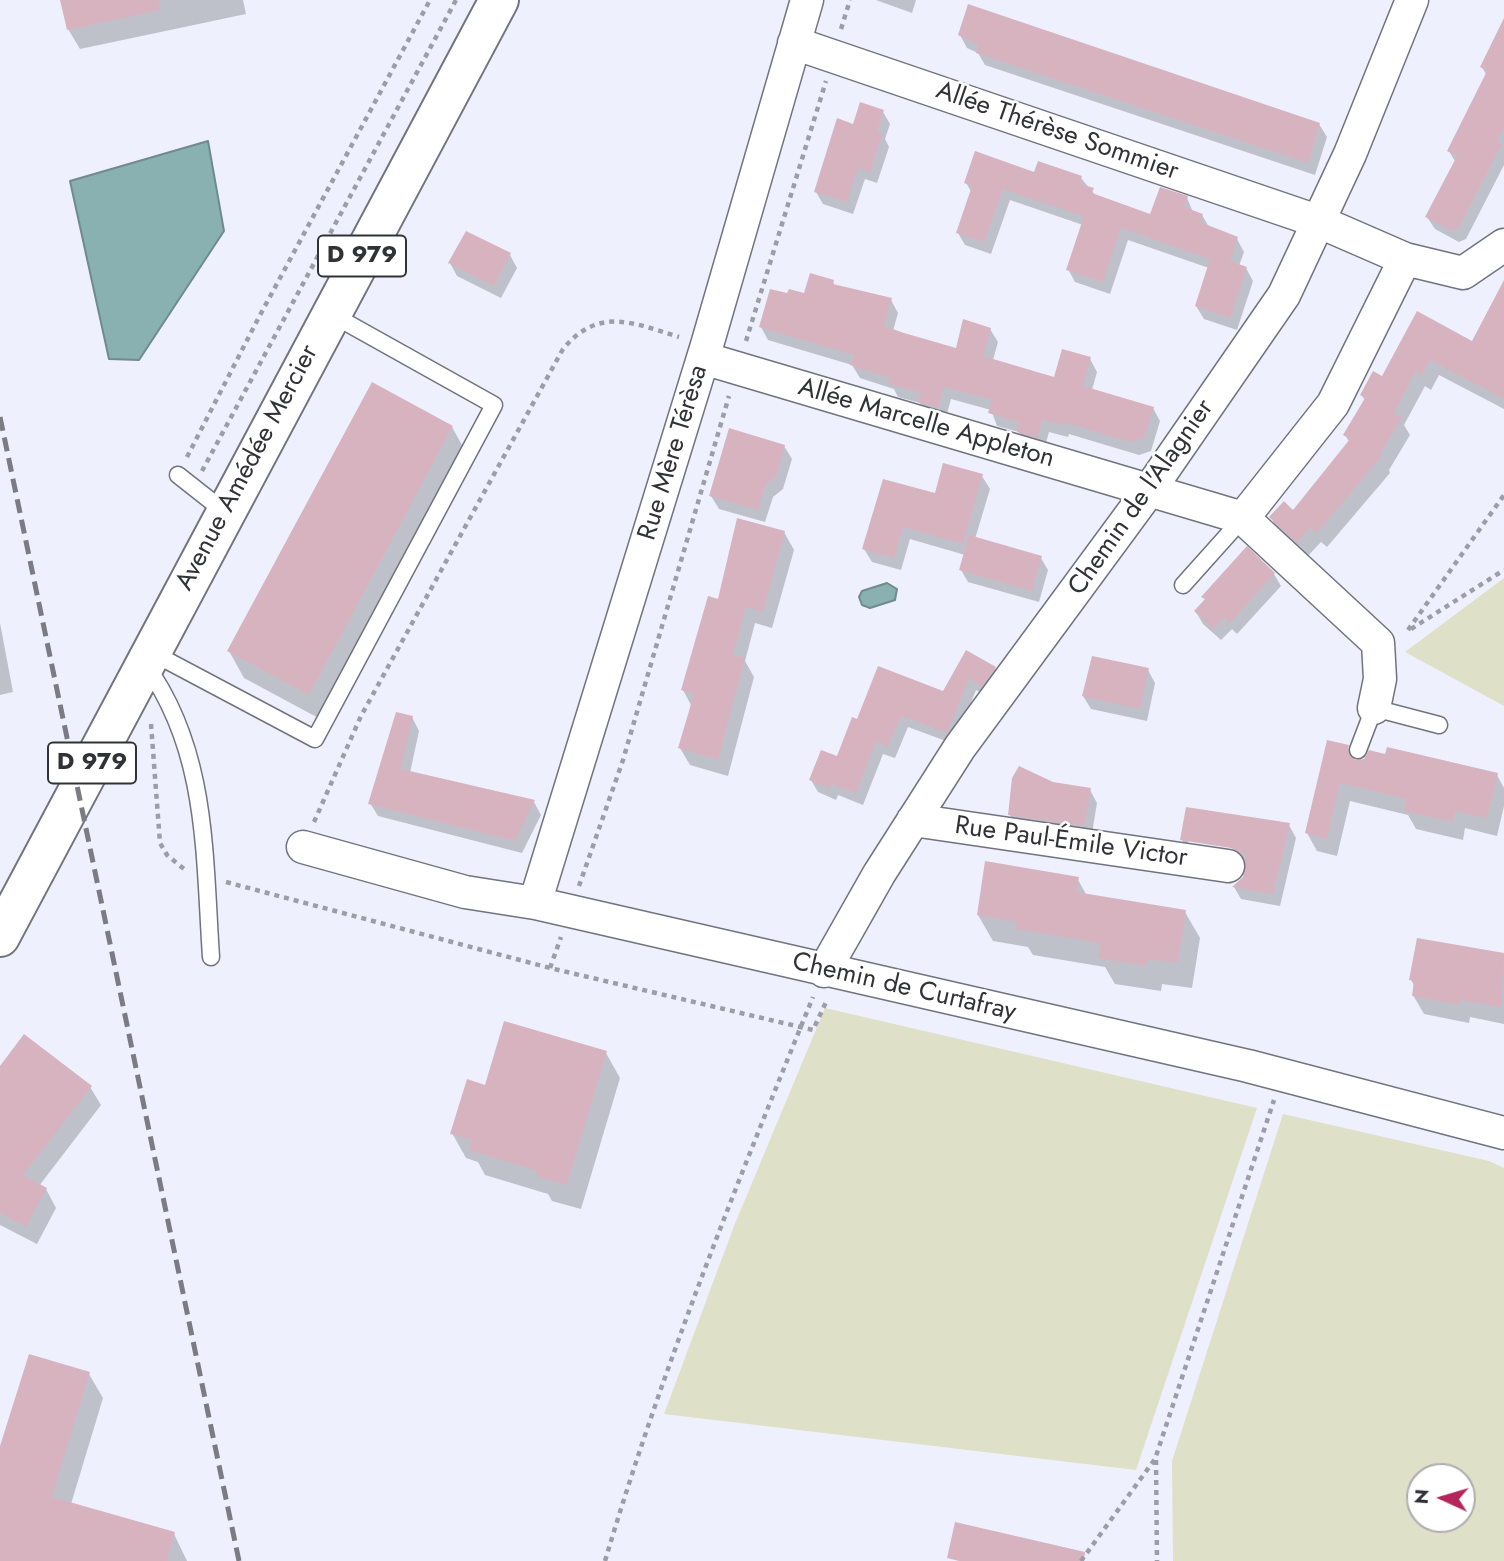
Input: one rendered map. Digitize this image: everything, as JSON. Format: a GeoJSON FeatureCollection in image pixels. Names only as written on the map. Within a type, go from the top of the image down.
{"type":"FeatureCollection","features":[{"type":"Feature","properties":{"kind":"main road","name":"Avenue Amédée Mercier"},"geometry":{"type":"LineString","coordinates":[[0,937],[499,0]]}},
{"type":"Feature","properties":{"kind":"street","name":"Rue Mère Térèsa"},"geometry":{"type":"LineString","coordinates":[[535,903],[705,352],[807,0]]}},
{"type":"Feature","properties":{"kind":"street","name":"Chemin de l'Alagnier"},"geometry":{"type":"LineString","coordinates":[[828,983],[913,820],[960,747],[1150,489],[1284,295],[1320,222],[1412,0]]}},
{"type":"Feature","properties":{"kind":"street","name":"Allée Thérèse Sommier"},"geometry":{"type":"LineString","coordinates":[[794,43],[1320,222],[1405,259],[1463,273],[1504,245]]}},
{"type":"Feature","properties":{"kind":"street"},"geometry":{"type":"LineString","coordinates":[[1374,708],[1380,679],[1378,642],[1243,518],[1334,404],[1405,259]]}},
{"type":"Feature","properties":{"kind":"street","name":"Allée Marcelle Appleton"},"geometry":{"type":"LineString","coordinates":[[705,352],[737,368],[1243,518]]}},
{"type":"Feature","properties":{"kind":"street","name":"Rue Paul-Émile Victor"},"geometry":{"type":"LineString","coordinates":[[913,820],[1228,866]]}},
{"type":"Feature","properties":{"kind":"street","name":"Chemin de Curtafray"},"geometry":{"type":"LineString","coordinates":[[303,847],[464,892],[570,911],[828,983],[1248,1066],[1504,1133]]}},
{"type":"Feature","properties":{"kind":"lane"},"geometry":{"type":"LineString","coordinates":[[148,658],[315,739],[488,417],[494,405],[331,314]]}},
{"type":"Feature","properties":{"kind":"lane"},"geometry":{"type":"LineString","coordinates":[[178,475],[225,512]]}},
{"type":"Feature","properties":{"kind":"lane"},"geometry":{"type":"LineString","coordinates":[[1183,585],[1243,518]]}},
{"type":"Feature","properties":{"kind":"lane"},"geometry":{"type":"LineString","coordinates":[[148,658],[194,766],[206,876],[211,957]]}},
{"type":"Feature","properties":{"kind":"lane"},"geometry":{"type":"LineString","coordinates":[[1358,750],[1374,708],[1439,725]]}},
{"type":"Feature","properties":{"kind":"path"},"geometry":{"type":"LineString","coordinates":[[178,475],[259,317],[430,0]]}},
{"type":"Feature","properties":{"kind":"path"},"geometry":{"type":"LineString","coordinates":[[193,487],[456,0]]}},
{"type":"Feature","properties":{"kind":"path"},"geometry":{"type":"LineString","coordinates":[[550,968],[623,760],[737,368],[850,0]]}},
{"type":"Feature","properties":{"kind":"path"},"geometry":{"type":"LineString","coordinates":[[303,847],[360,716],[563,349],[575,334],[598,322],[626,321],[705,352]]}},
{"type":"Feature","properties":{"kind":"path"},"geometry":{"type":"LineString","coordinates":[[1408,630],[1504,495]]}},
{"type":"Feature","properties":{"kind":"path"},"geometry":{"type":"LineString","coordinates":[[1378,642],[1408,630],[1504,569]]}},
{"type":"Feature","properties":{"kind":"path"},"geometry":{"type":"LineString","coordinates":[[151,723],[160,843],[180,867],[550,968],[813,1030],[825,1001],[828,983]]}},
{"type":"Feature","properties":{"kind":"path"},"geometry":{"type":"LineString","coordinates":[[605,1561],[640,1445],[747,1157],[801,1027],[828,983]]}},
{"type":"Feature","properties":{"kind":"path"},"geometry":{"type":"LineString","coordinates":[[1081,1561],[1156,1459],[1283,1077]]}},
{"type":"Feature","properties":{"kind":"path"},"geometry":{"type":"LineString","coordinates":[[1156,1459],[1157,1561]]}},
{"type":"Feature","properties":{"kind":"shaded area"},"geometry":{"type":"Polygon","coordinates":[[[208,141],[224,231],[139,360],[109,359],[70,181],[208,141]]]}},
{"type":"Feature","properties":{"kind":"shaded area"},"geometry":{"type":"Polygon","coordinates":[[[1504,578],[1504,706],[1405,652],[1504,578]]]}},
{"type":"Feature","properties":{"kind":"shaded area"},"geometry":{"type":"Polygon","coordinates":[[[887,583],[897,589],[895,600],[870,608],[862,605],[859,597],[862,591],[887,583]]]}},
{"type":"Feature","properties":{"kind":"shaded area"},"geometry":{"type":"Polygon","coordinates":[[[825,1008],[1257,1108],[1136,1470],[664,1414],[734,1226],[825,1008]]]}},
{"type":"Feature","properties":{"kind":"shaded area"},"geometry":{"type":"Polygon","coordinates":[[[1283,1114],[1489,1161],[1504,1168],[1504,1561],[1173,1561],[1172,1461],[1283,1114]]]}},
{"type":"Feature","properties":{"kind":"building"},"geometry":{"type":"Polygon","coordinates":[[[60,0],[159,0],[160,10],[67,30],[60,0]]]}},
{"type":"Feature","properties":{"kind":"building"},"geometry":{"type":"Polygon","coordinates":[[[968,4],[1320,123],[1308,163],[976,53],[978,45],[958,35],[968,4]]]}},
{"type":"Feature","properties":{"kind":"building"},"geometry":{"type":"Polygon","coordinates":[[[1504,18],[1504,127],[1497,141],[1502,144],[1459,227],[1451,230],[1425,217],[1457,156],[1447,151],[1487,71],[1480,67],[1504,18]]]}},
{"type":"Feature","properties":{"kind":"building"},"geometry":{"type":"Polygon","coordinates":[[[860,102],[884,110],[877,131],[883,134],[870,172],[858,168],[847,202],[814,192],[837,118],[853,124],[860,102]]]}},
{"type":"Feature","properties":{"kind":"building"},"geometry":{"type":"Polygon","coordinates":[[[975,151],[1034,172],[1038,161],[1082,176],[1080,184],[1094,188],[1092,193],[1150,214],[1160,187],[1188,196],[1184,207],[1203,214],[1200,222],[1238,237],[1230,261],[1247,267],[1230,318],[1195,306],[1210,259],[1121,228],[1103,282],[1066,270],[1084,216],[1003,189],[984,242],[956,233],[972,186],[964,183],[975,151]]]}},
{"type":"Feature","properties":{"kind":"building"},"geometry":{"type":"Polygon","coordinates":[[[466,231],[511,253],[494,286],[448,263],[466,231]]]}},
{"type":"Feature","properties":{"kind":"building"},"geometry":{"type":"Polygon","coordinates":[[[810,273],[834,280],[833,284],[892,298],[884,326],[904,333],[956,348],[963,319],[991,328],[983,356],[1054,377],[1062,349],[1091,357],[1083,386],[1154,407],[1144,438],[1131,442],[1062,422],[1061,425],[1042,420],[1037,438],[1017,432],[1019,422],[988,413],[992,400],[944,387],[938,408],[918,402],[921,393],[889,384],[890,378],[850,365],[854,355],[759,327],[770,289],[787,293],[789,289],[804,293],[810,273]]]}},
{"type":"Feature","properties":{"kind":"building"},"geometry":{"type":"Polygon","coordinates":[[[1504,280],[1504,399],[1430,360],[1422,375],[1416,371],[1394,413],[1402,417],[1380,454],[1382,456],[1317,533],[1311,527],[1297,543],[1269,517],[1284,501],[1293,510],[1350,439],[1343,435],[1365,398],[1360,395],[1373,371],[1382,376],[1417,311],[1472,341],[1504,280]]]}},
{"type":"Feature","properties":{"kind":"building"},"geometry":{"type":"Polygon","coordinates":[[[372,382],[453,426],[309,695],[227,651],[372,382]]]}},
{"type":"Feature","properties":{"kind":"building"},"geometry":{"type":"Polygon","coordinates":[[[729,428],[785,445],[776,477],[766,484],[758,510],[709,496],[729,428]]]}},
{"type":"Feature","properties":{"kind":"building"},"geometry":{"type":"Polygon","coordinates":[[[943,463],[983,474],[963,544],[903,527],[894,558],[862,549],[883,479],[935,493],[943,463]]]}},
{"type":"Feature","properties":{"kind":"building"},"geometry":{"type":"Polygon","coordinates":[[[737,518],[785,531],[763,612],[746,607],[733,655],[745,658],[718,760],[678,748],[694,694],[681,690],[708,596],[718,599],[737,518]]]}},
{"type":"Feature","properties":{"kind":"building"},"geometry":{"type":"Polygon","coordinates":[[[969,535],[1042,556],[1032,591],[959,570],[969,535]]]}},
{"type":"Feature","properties":{"kind":"building"},"geometry":{"type":"Polygon","coordinates":[[[1247,546],[1275,573],[1230,623],[1224,617],[1213,629],[1194,611],[1205,599],[1201,597],[1247,546]]]}},
{"type":"Feature","properties":{"kind":"building"},"geometry":{"type":"Polygon","coordinates":[[[966,650],[996,667],[982,686],[969,679],[947,733],[901,716],[888,747],[876,742],[856,793],[831,784],[829,788],[809,780],[821,750],[837,756],[852,717],[857,719],[878,666],[943,691],[966,650]]]}},
{"type":"Feature","properties":{"kind":"building"},"geometry":{"type":"Polygon","coordinates":[[[1092,656],[1149,668],[1140,709],[1082,696],[1092,656]]]}},
{"type":"Feature","properties":{"kind":"building"},"geometry":{"type":"Polygon","coordinates":[[[396,712],[413,716],[401,769],[535,800],[515,841],[368,804],[396,712]]]}},
{"type":"Feature","properties":{"kind":"building"},"geometry":{"type":"Polygon","coordinates":[[[1327,740],[1349,745],[1348,752],[1355,760],[1364,759],[1369,750],[1385,754],[1387,747],[1498,773],[1487,818],[1455,811],[1453,822],[1404,811],[1406,799],[1340,783],[1327,839],[1305,833],[1327,740]]]}},
{"type":"Feature","properties":{"kind":"building"},"geometry":{"type":"Polygon","coordinates":[[[1019,766],[1053,782],[1091,788],[1084,826],[1008,815],[1012,778],[1019,766]]]}},
{"type":"Feature","properties":{"kind":"building"},"geometry":{"type":"Polygon","coordinates":[[[1186,807],[1290,823],[1273,894],[1232,887],[1243,877],[1245,855],[1231,848],[1180,840],[1186,807]]]}},
{"type":"Feature","properties":{"kind":"building"},"geometry":{"type":"Polygon","coordinates":[[[985,861],[1079,877],[1076,892],[1186,910],[1178,963],[1148,959],[1147,966],[1098,958],[1100,943],[1016,929],[1017,922],[977,915],[985,861]]]}},
{"type":"Feature","properties":{"kind":"building"},"geometry":{"type":"Polygon","coordinates":[[[1417,938],[1504,953],[1501,1007],[1460,1000],[1459,1005],[1412,996],[1414,981],[1409,980],[1417,938]]]}},
{"type":"Feature","properties":{"kind":"building"},"geometry":{"type":"Polygon","coordinates":[[[504,1021],[607,1051],[567,1185],[536,1176],[537,1171],[469,1150],[472,1140],[450,1134],[467,1079],[485,1085],[504,1021]]]}},
{"type":"Feature","properties":{"kind":"building"},"geometry":{"type":"Polygon","coordinates":[[[24,1034],[92,1086],[23,1175],[47,1188],[26,1227],[0,1213],[0,1066],[24,1034]]]}},
{"type":"Feature","properties":{"kind":"building"},"geometry":{"type":"Polygon","coordinates":[[[29,1354],[90,1372],[52,1497],[175,1532],[167,1561],[0,1561],[0,1446],[29,1354]]]}},
{"type":"Feature","properties":{"kind":"building"},"geometry":{"type":"Polygon","coordinates":[[[955,1522],[1085,1552],[1084,1561],[959,1561],[947,1558],[955,1522]]]}},
{"type":"Feature","properties":{"kind":"railway"},"geometry":{"type":"LineString","coordinates":[[0,417],[239,1561]]}}]}
